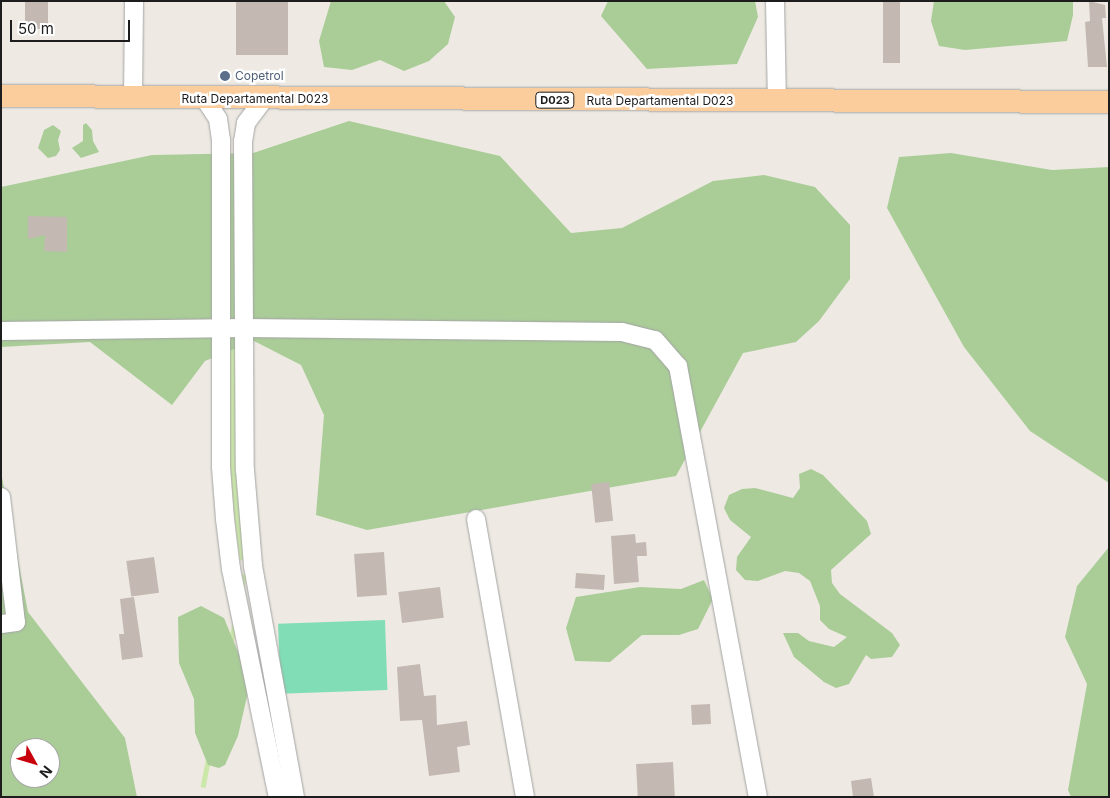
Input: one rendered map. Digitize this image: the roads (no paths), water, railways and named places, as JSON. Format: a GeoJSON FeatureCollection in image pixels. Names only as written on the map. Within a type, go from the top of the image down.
{"type":"FeatureCollection","features":[{"type":"Feature","properties":{"kind":"main road","name":"Ruta Departamental D023"},"geometry":{"type":"LineString","coordinates":[[1,96],[133,99],[1109,102]]}},
{"type":"Feature","properties":{"kind":"street"},"geometry":{"type":"LineString","coordinates":[[133,99],[134,1]]}},
{"type":"Feature","properties":{"kind":"street"},"geometry":{"type":"LineString","coordinates":[[775,1],[777,101]]}},
{"type":"Feature","properties":{"kind":"street"},"geometry":{"type":"LineString","coordinates":[[205,99],[220,128],[221,467],[231,569],[278,797]]}},
{"type":"Feature","properties":{"kind":"street"},"geometry":{"type":"LineString","coordinates":[[264,99],[252,111],[244,131],[245,470],[253,566],[295,797]]}},
{"type":"Feature","properties":{"kind":"street"},"geometry":{"type":"LineString","coordinates":[[1,331],[244,328],[622,332],[640,335],[663,345],[678,366],[758,797]]}},
{"type":"Feature","properties":{"kind":"street"},"geometry":{"type":"LineString","coordinates":[[1,497],[16,622],[1,624]]}},
{"type":"Feature","properties":{"kind":"street"},"geometry":{"type":"LineString","coordinates":[[476,520],[525,797]]}},
{"type":"Feature","properties":{"kind":"street"},"geometry":{"type":"LineString","coordinates":[[231,569],[253,566]]}},
{"type":"Feature","properties":{"kind":"place","name":"Copetrol"},"geometry":{"type":"Point","coordinates":[225,76]}}]}
